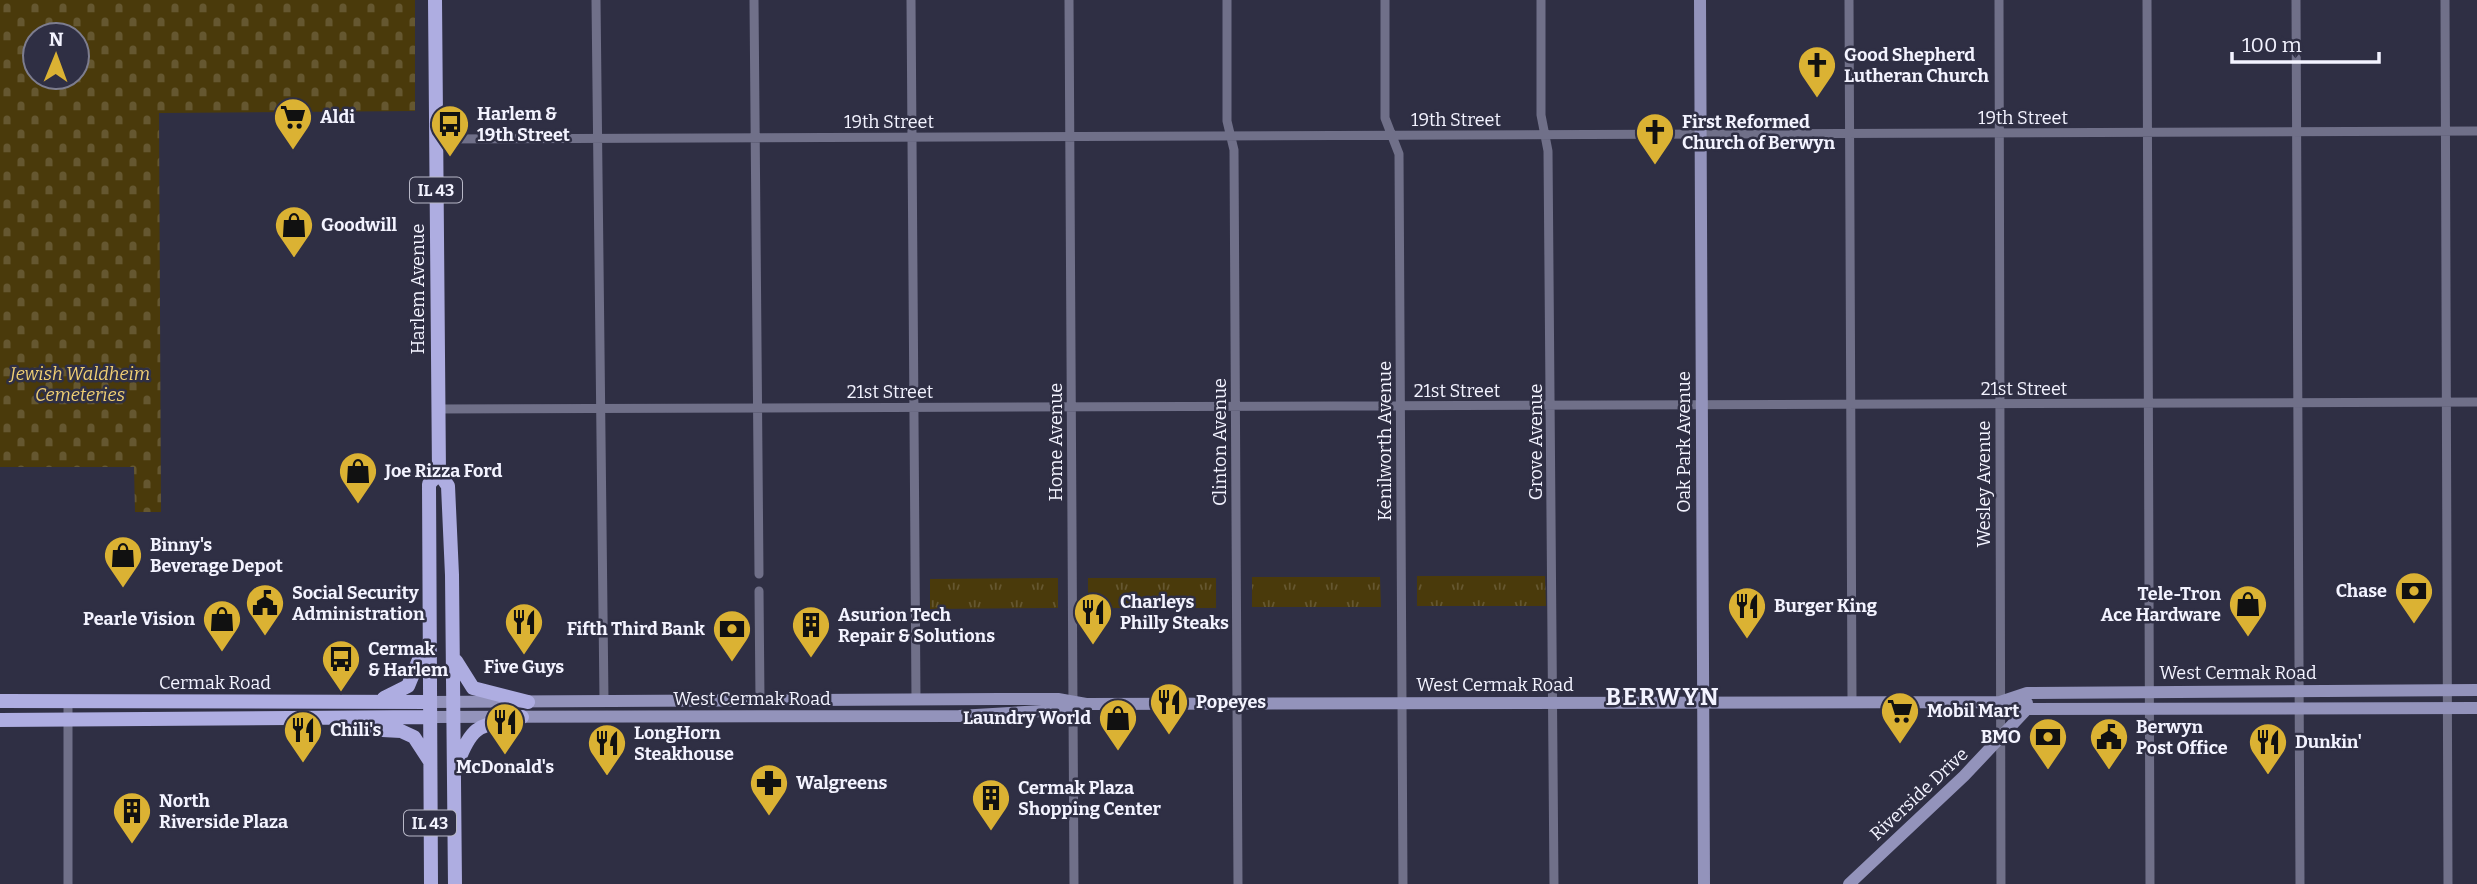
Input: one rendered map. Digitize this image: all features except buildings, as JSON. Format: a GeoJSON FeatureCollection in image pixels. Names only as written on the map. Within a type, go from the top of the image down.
{"type":"FeatureCollection","features":[{"type":"Feature","properties":{"kind":"main road","name":"Harlem Avenue"},"geometry":{"type":"LineString","coordinates":[[435,0],[438,409]]}},
{"type":"Feature","properties":{"kind":"main road","name":"Oak Park Avenue"},"geometry":{"type":"LineString","coordinates":[[1700,0],[1704,884]]}},
{"type":"Feature","properties":{"kind":"main road","name":"IL 43"},"geometry":{"type":"LineString","coordinates":[[438,409],[439,473],[448,486],[454,657],[455,884]]}},
{"type":"Feature","properties":{"kind":"main road","name":"IL 43"},"geometry":{"type":"LineString","coordinates":[[431,884],[429,484],[439,473]]}},
{"type":"Feature","properties":{"kind":"main road"},"geometry":{"type":"LineString","coordinates":[[367,701],[401,692],[408,686],[422,658],[428,628]]}},
{"type":"Feature","properties":{"kind":"main road"},"geometry":{"type":"LineString","coordinates":[[454,657],[473,688],[528,702]]}},
{"type":"Feature","properties":{"kind":"main road","name":"West Cermak Road"},"geometry":{"type":"LineString","coordinates":[[2000,702],[2028,692],[2477,690]]}},
{"type":"Feature","properties":{"kind":"main road"},"geometry":{"type":"LineString","coordinates":[[2027,709],[2028,692]]}},
{"type":"Feature","properties":{"kind":"main road","name":"West Cermak Road"},"geometry":{"type":"LineString","coordinates":[[429,702],[1058,699],[1074,704],[1703,701],[2000,702],[2027,709],[2477,708]]}},
{"type":"Feature","properties":{"kind":"main road","name":"Cermak Road"},"geometry":{"type":"LineString","coordinates":[[0,701],[429,702]]}},
{"type":"Feature","properties":{"kind":"main road","name":"West Cermak Road"},"geometry":{"type":"LineString","coordinates":[[429,717],[959,716],[1059,710],[1074,704]]}},
{"type":"Feature","properties":{"kind":"main road","name":"Riverside Drive"},"geometry":{"type":"LineString","coordinates":[[1851,883],[2001,740],[2027,709]]}},
{"type":"Feature","properties":{"kind":"main road","name":"Cermak Road"},"geometry":{"type":"LineString","coordinates":[[0,720],[429,717]]}},
{"type":"Feature","properties":{"kind":"main road"},"geometry":{"type":"LineString","coordinates":[[455,770],[471,733],[481,727],[522,717]]}},
{"type":"Feature","properties":{"kind":"main road"},"geometry":{"type":"LineString","coordinates":[[350,718],[363,729],[401,731],[414,737],[430,762]]}},
{"type":"Feature","properties":{"kind":"street"},"geometry":{"type":"LineString","coordinates":[[596,0],[604,700]]}},
{"type":"Feature","properties":{"kind":"street"},"geometry":{"type":"LineString","coordinates":[[754,0],[759,574]]}},
{"type":"Feature","properties":{"kind":"street"},"geometry":{"type":"LineString","coordinates":[[911,0],[916,699]]}},
{"type":"Feature","properties":{"kind":"street","name":"Home Avenue"},"geometry":{"type":"LineString","coordinates":[[1069,0],[1074,884]]}},
{"type":"Feature","properties":{"kind":"street","name":"Clinton Avenue"},"geometry":{"type":"LineString","coordinates":[[1227,0],[1227,119],[1234,150],[1238,884]]}},
{"type":"Feature","properties":{"kind":"street","name":"Kenilworth Avenue"},"geometry":{"type":"LineString","coordinates":[[1385,0],[1385,118],[1399,154],[1403,884]]}},
{"type":"Feature","properties":{"kind":"street","name":"Grove Avenue"},"geometry":{"type":"LineString","coordinates":[[1541,0],[1541,115],[1548,150],[1552,406],[1553,884]]}},
{"type":"Feature","properties":{"kind":"street"},"geometry":{"type":"LineString","coordinates":[[1849,0],[1852,702]]}},
{"type":"Feature","properties":{"kind":"street","name":"Wesley Avenue"},"geometry":{"type":"LineString","coordinates":[[1998,0],[2001,884]]}},
{"type":"Feature","properties":{"kind":"street"},"geometry":{"type":"LineString","coordinates":[[2147,0],[2150,884]]}},
{"type":"Feature","properties":{"kind":"street"},"geometry":{"type":"LineString","coordinates":[[2296,0],[2300,884]]}},
{"type":"Feature","properties":{"kind":"street"},"geometry":{"type":"LineString","coordinates":[[2445,0],[2448,884]]}},
{"type":"Feature","properties":{"kind":"street","name":"19th Street"},"geometry":{"type":"LineString","coordinates":[[436,139],[2477,131]]}},
{"type":"Feature","properties":{"kind":"street","name":"21st Street"},"geometry":{"type":"LineString","coordinates":[[438,409],[2477,402]]}},
{"type":"Feature","properties":{"kind":"street"},"geometry":{"type":"LineString","coordinates":[[759,591],[760,699]]}},
{"type":"Feature","properties":{"kind":"street"},"geometry":{"type":"LineString","coordinates":[[68,701],[68,884]]}},
{"type":"Feature","properties":{"kind":"green space","name":"Jewish Waldheim Cemeteries"},"geometry":{"type":"Polygon","coordinates":[[[0,0],[415,0],[415,111],[159,113],[161,512],[135,512],[134,467],[0,467],[0,0]]]}},
{"type":"Feature","properties":{"kind":"green space"},"geometry":{"type":"Polygon","coordinates":[[[1417,576],[1545,576],[1546,606],[1417,606],[1417,576]]]}},
{"type":"Feature","properties":{"kind":"green space"},"geometry":{"type":"Polygon","coordinates":[[[1252,577],[1380,577],[1381,607],[1252,607],[1252,577]]]}},
{"type":"Feature","properties":{"kind":"green space"},"geometry":{"type":"Polygon","coordinates":[[[1058,578],[1058,608],[930,609],[930,579],[1058,578]]]}},
{"type":"Feature","properties":{"kind":"green space"},"geometry":{"type":"Polygon","coordinates":[[[1088,578],[1216,578],[1216,608],[1088,608],[1088,578]]]}},
{"type":"Feature","properties":{"kind":"place","name":"Good Shepherd Lutheran Church"},"geometry":{"type":"Point","coordinates":[1817,99]}},
{"type":"Feature","properties":{"kind":"place","name":"Aldi"},"geometry":{"type":"Point","coordinates":[293,151]}},
{"type":"Feature","properties":{"kind":"place","name":"Harlem & 19th Street"},"geometry":{"type":"Point","coordinates":[450,158]}},
{"type":"Feature","properties":{"kind":"place","name":"First Reformed Church of Berwyn"},"geometry":{"type":"Point","coordinates":[1655,166]}},
{"type":"Feature","properties":{"kind":"place","name":"Goodwill"},"geometry":{"type":"Point","coordinates":[294,259]}},
{"type":"Feature","properties":{"kind":"place","name":"Joe Rizza Ford"},"geometry":{"type":"Point","coordinates":[358,505]}},
{"type":"Feature","properties":{"kind":"place","name":"Binny's Beverage Depot"},"geometry":{"type":"Point","coordinates":[123,589]}},
{"type":"Feature","properties":{"kind":"place","name":"Chase"},"geometry":{"type":"Point","coordinates":[2414,625]}},
{"type":"Feature","properties":{"kind":"place","name":"Social Security Administration"},"geometry":{"type":"Point","coordinates":[265,637]}},
{"type":"Feature","properties":{"kind":"place","name":"Tele-Tron Ace Hardware"},"geometry":{"type":"Point","coordinates":[2248,638]}},
{"type":"Feature","properties":{"kind":"place","name":"Burger King"},"geometry":{"type":"Point","coordinates":[1747,640]}},
{"type":"Feature","properties":{"kind":"place","name":"Charleys Philly Steaks"},"geometry":{"type":"Point","coordinates":[1093,646]}},
{"type":"Feature","properties":{"kind":"place","name":"Pearle Vision"},"geometry":{"type":"Point","coordinates":[222,653]}},
{"type":"Feature","properties":{"kind":"place","name":"Five Guys"},"geometry":{"type":"Point","coordinates":[524,656]}},
{"type":"Feature","properties":{"kind":"place","name":"Asurion Tech Repair & Solutions"},"geometry":{"type":"Point","coordinates":[811,659]}},
{"type":"Feature","properties":{"kind":"place","name":"Fifth Third Bank"},"geometry":{"type":"Point","coordinates":[732,663]}},
{"type":"Feature","properties":{"kind":"place","name":"Cermak & Harlem"},"geometry":{"type":"Point","coordinates":[341,693]}},
{"type":"Feature","properties":{"kind":"place","name":"Popeyes"},"geometry":{"type":"Point","coordinates":[1169,736]}},
{"type":"Feature","properties":{"kind":"place","name":"Mobil Mart"},"geometry":{"type":"Point","coordinates":[1900,745]}},
{"type":"Feature","properties":{"kind":"place","name":"Laundry World"},"geometry":{"type":"Point","coordinates":[1118,752]}},
{"type":"Feature","properties":{"kind":"place","name":"McDonald's"},"geometry":{"type":"Point","coordinates":[505,756]}},
{"type":"Feature","properties":{"kind":"place","name":"Chili's"},"geometry":{"type":"Point","coordinates":[303,764]}},
{"type":"Feature","properties":{"kind":"place","name":"BMO"},"geometry":{"type":"Point","coordinates":[2048,771]}},
{"type":"Feature","properties":{"kind":"place","name":"Berwyn Post Office"},"geometry":{"type":"Point","coordinates":[2109,771]}},
{"type":"Feature","properties":{"kind":"place","name":"Dunkin'"},"geometry":{"type":"Point","coordinates":[2268,776]}},
{"type":"Feature","properties":{"kind":"place","name":"LongHorn Steakhouse"},"geometry":{"type":"Point","coordinates":[607,777]}},
{"type":"Feature","properties":{"kind":"place","name":"Walgreens"},"geometry":{"type":"Point","coordinates":[769,817]}},
{"type":"Feature","properties":{"kind":"place","name":"Cermak Plaza Shopping Center"},"geometry":{"type":"Point","coordinates":[991,832]}},
{"type":"Feature","properties":{"kind":"place","name":"North Riverside Plaza"},"geometry":{"type":"Point","coordinates":[132,845]}},
{"type":"Feature","properties":{"kind":"district","name":"BERWYN"},"geometry":{"type":"Point","coordinates":[1663,697]}}]}
